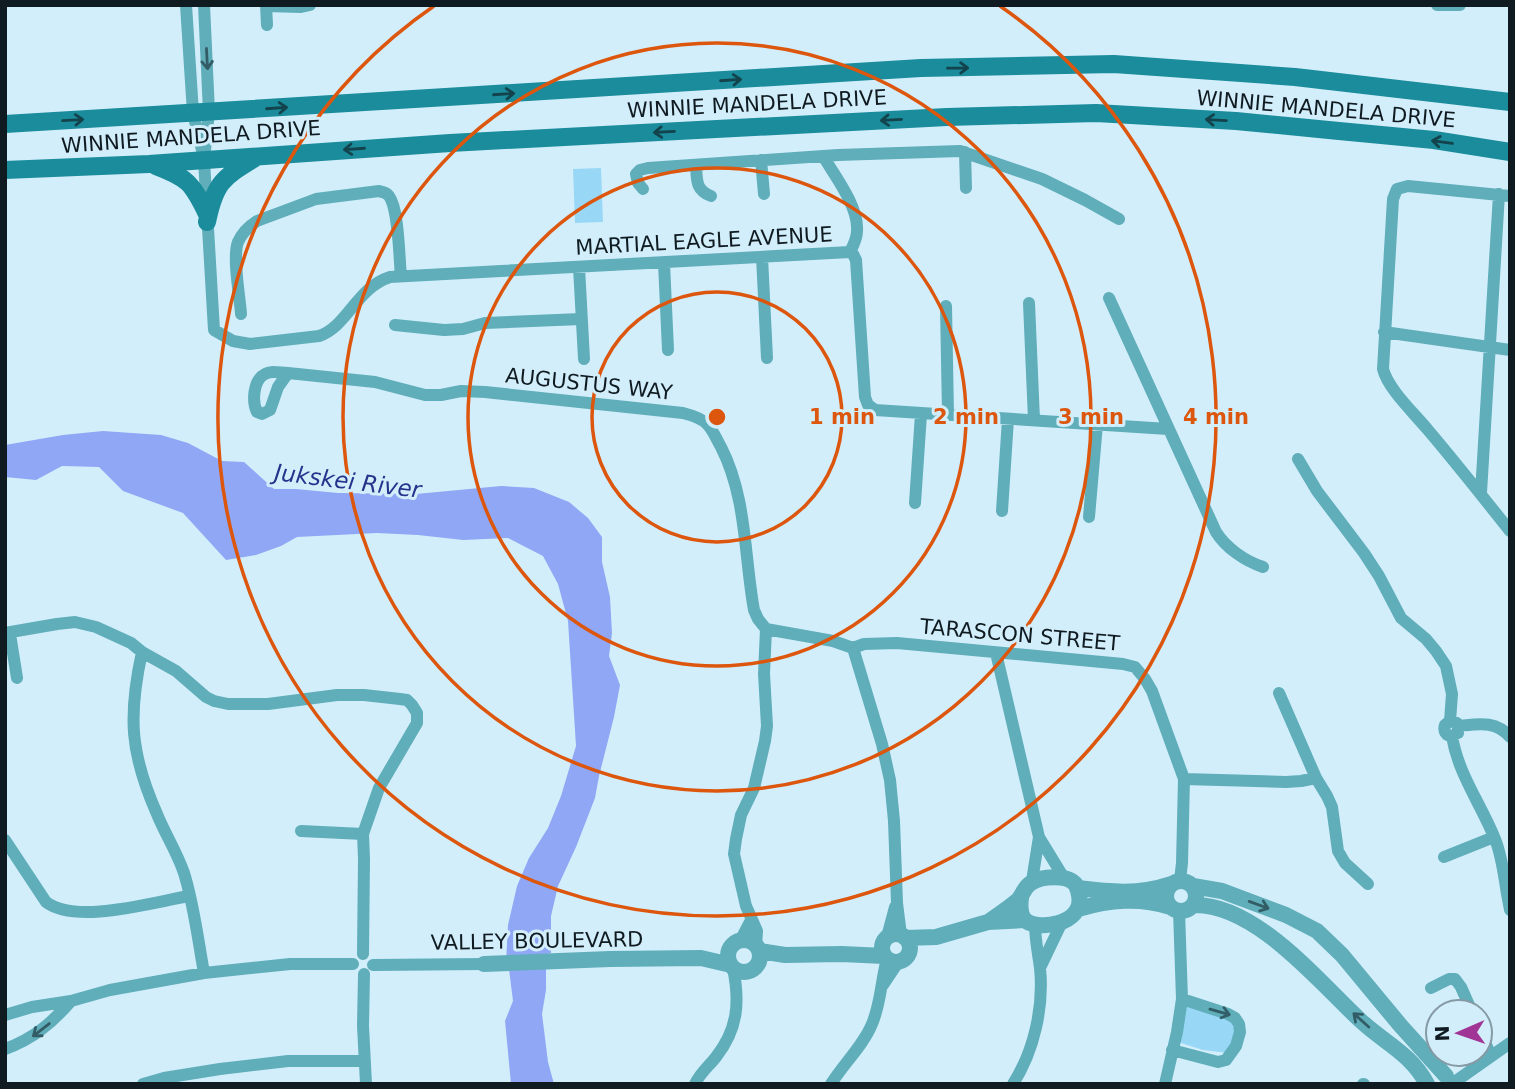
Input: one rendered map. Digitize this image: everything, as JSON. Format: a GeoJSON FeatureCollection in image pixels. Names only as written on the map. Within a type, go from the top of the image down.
{"type":"FeatureCollection","features":[{"type":"Feature","properties":{"kind":"main road","name":"WINNIE MANDELA DRIVE"},"geometry":{"type":"LineString","coordinates":[[5,124],[921,68],[1114,64],[1295,77],[1510,102]]}},
{"type":"Feature","properties":{"kind":"main road","name":"WINNIE MANDELA DRIVE"},"geometry":{"type":"LineString","coordinates":[[5,170],[947,117],[1096,113],[1236,121],[1434,140],[1510,152]]}},
{"type":"Feature","properties":{"kind":"main road"},"geometry":{"type":"LineString","coordinates":[[207,218],[211,200],[222,181],[258,156]]}},
{"type":"Feature","properties":{"kind":"main road"},"geometry":{"type":"LineString","coordinates":[[149,164],[186,180],[194,189],[207,218]]}},
{"type":"Feature","properties":{"kind":"street"},"geometry":{"type":"LineString","coordinates":[[186,5],[201,113],[207,218]]}},
{"type":"Feature","properties":{"kind":"street"},"geometry":{"type":"LineString","coordinates":[[201,113],[204,5]]}},
{"type":"Feature","properties":{"kind":"street"},"geometry":{"type":"LineString","coordinates":[[267,25],[265,6],[310,5]]}},
{"type":"Feature","properties":{"kind":"street"},"geometry":{"type":"LineString","coordinates":[[1437,5],[1460,5]]}},
{"type":"Feature","properties":{"kind":"street"},"geometry":{"type":"LineString","coordinates":[[965,152],[965,188]]}},
{"type":"Feature","properties":{"kind":"street"},"geometry":{"type":"LineString","coordinates":[[643,189],[636,174],[640,170],[823,156],[965,152],[1056,185],[1119,219]]}},
{"type":"Feature","properties":{"kind":"street"},"geometry":{"type":"LineString","coordinates":[[823,156],[856,218],[856,236],[850,252]]}},
{"type":"Feature","properties":{"kind":"street"},"geometry":{"type":"LineString","coordinates":[[761,160],[764,194]]}},
{"type":"Feature","properties":{"kind":"street"},"geometry":{"type":"LineString","coordinates":[[696,165],[699,187],[711,196]]}},
{"type":"Feature","properties":{"kind":"street"},"geometry":{"type":"LineString","coordinates":[[1481,493],[1490,347],[1504,195],[1408,186],[1397,189],[1394,199],[1384,332],[1384,375],[1510,531]]}},
{"type":"Feature","properties":{"kind":"street"},"geometry":{"type":"LineString","coordinates":[[241,314],[236,254],[239,239],[257,221],[316,199],[379,191],[388,195],[393,203],[401,276]]}},
{"type":"Feature","properties":{"kind":"street","name":"MARTIAL EAGLE AVENUE"},"geometry":{"type":"LineString","coordinates":[[207,218],[214,330],[233,341],[250,344],[326,334],[369,288],[390,277],[850,252],[856,260],[864,394],[868,405],[875,410],[1168,429]]}},
{"type":"Feature","properties":{"kind":"street"},"geometry":{"type":"LineString","coordinates":[[762,257],[766,358]]}},
{"type":"Feature","properties":{"kind":"street"},"geometry":{"type":"LineString","coordinates":[[664,263],[668,350]]}},
{"type":"Feature","properties":{"kind":"street"},"geometry":{"type":"LineString","coordinates":[[579,267],[584,359]]}},
{"type":"Feature","properties":{"kind":"street"},"geometry":{"type":"LineString","coordinates":[[1109,298],[1221,541],[1263,567]]}},
{"type":"Feature","properties":{"kind":"street"},"geometry":{"type":"LineString","coordinates":[[1029,303],[1034,421]]}},
{"type":"Feature","properties":{"kind":"street"},"geometry":{"type":"LineString","coordinates":[[946,306],[948,415]]}},
{"type":"Feature","properties":{"kind":"street"},"geometry":{"type":"LineString","coordinates":[[395,325],[444,330],[463,329],[485,323],[581,319]]}},
{"type":"Feature","properties":{"kind":"street"},"geometry":{"type":"LineString","coordinates":[[1384,332],[1510,350]]}},
{"type":"Feature","properties":{"kind":"street","name":"AUGUSTUS WAY"},"geometry":{"type":"LineString","coordinates":[[255,393],[258,380],[262,376],[271,372],[288,373],[374,382],[425,395],[461,391],[485,392],[683,413],[695,416],[707,424],[716,437],[737,487],[754,610],[766,629],[764,674],[767,726],[754,788],[741,815],[734,853],[751,920],[736,1010],[731,1033],[721,1051],[695,1084]]}},
{"type":"Feature","properties":{"kind":"street"},"geometry":{"type":"LineString","coordinates":[[275,394],[255,393],[255,410],[262,414],[270,410],[278,387],[288,373]]}},
{"type":"Feature","properties":{"kind":"street"},"geometry":{"type":"LineString","coordinates":[[915,503],[921,414]]}},
{"type":"Feature","properties":{"kind":"street"},"geometry":{"type":"LineString","coordinates":[[1002,511],[1008,419]]}},
{"type":"Feature","properties":{"kind":"street"},"geometry":{"type":"LineString","coordinates":[[1089,517],[1097,425]]}},
{"type":"Feature","properties":{"kind":"street"},"geometry":{"type":"LineString","coordinates":[[1298,460],[1317,491],[1379,576],[1401,618],[1426,639],[1446,666],[1459,764],[1494,836],[1510,910]]}},
{"type":"Feature","properties":{"kind":"street"},"geometry":{"type":"LineString","coordinates":[[17,678],[7,634],[75,622],[96,627],[131,643],[176,671],[214,701],[247,705],[337,695],[407,700],[417,713],[417,723],[379,788],[363,834],[363,954]]}},
{"type":"Feature","properties":{"kind":"street","name":"TARASCON STREET"},"geometry":{"type":"LineString","coordinates":[[766,629],[833,641],[853,648],[864,643],[897,643],[1059,657],[1135,667],[1152,691],[1184,779],[1181,883]]}},
{"type":"Feature","properties":{"kind":"street"},"geometry":{"type":"LineString","coordinates":[[831,1084],[872,1025],[895,947],[897,904],[890,780],[853,648]]}},
{"type":"Feature","properties":{"kind":"street"},"geometry":{"type":"LineString","coordinates":[[142,652],[132,718],[135,748],[141,775],[184,874],[204,973]]}},
{"type":"Feature","properties":{"kind":"street"},"geometry":{"type":"LineString","coordinates":[[996,653],[1039,837],[1064,878]]}},
{"type":"Feature","properties":{"kind":"street"},"geometry":{"type":"LineString","coordinates":[[1279,693],[1316,778],[1332,807],[1338,851],[1345,863],[1368,884]]}},
{"type":"Feature","properties":{"kind":"street"},"geometry":{"type":"LineString","coordinates":[[1454,728],[1486,724],[1504,730],[1510,737]]}},
{"type":"Feature","properties":{"kind":"street"},"geometry":{"type":"LineString","coordinates":[[1184,779],[1286,782],[1316,778]]}},
{"type":"Feature","properties":{"kind":"street"},"geometry":{"type":"LineString","coordinates":[[301,831],[363,834]]}},
{"type":"Feature","properties":{"kind":"street"},"geometry":{"type":"LineString","coordinates":[[1444,857],[1494,836]]}},
{"type":"Feature","properties":{"kind":"street"},"geometry":{"type":"LineString","coordinates":[[1032,881],[1039,837]]}},
{"type":"Feature","properties":{"kind":"street"},"geometry":{"type":"LineString","coordinates":[[5,840],[46,902],[64,911],[102,911],[189,896]]}},
{"type":"Feature","properties":{"kind":"street"},"geometry":{"type":"LineString","coordinates":[[744,957],[771,962],[785,954],[842,954],[895,947],[988,922],[1062,922],[1072,918],[1079,909],[1077,888],[1064,878],[1032,881],[1021,898],[988,922]]}},
{"type":"Feature","properties":{"kind":"street"},"geometry":{"type":"LineString","coordinates":[[1077,888],[1133,892],[1181,883],[1222,891],[1286,915],[1317,931],[1342,955],[1448,1081],[1470,1068]]}},
{"type":"Feature","properties":{"kind":"street"},"geometry":{"type":"LineString","coordinates":[[1181,883],[1196,896],[1181,908]]}},
{"type":"Feature","properties":{"kind":"street"},"geometry":{"type":"LineString","coordinates":[[1181,883],[1166,893],[1165,898],[1181,908]]}},
{"type":"Feature","properties":{"kind":"street"},"geometry":{"type":"LineString","coordinates":[[1013,1084],[1021,1072],[1034,1036],[1040,997],[1040,968],[1030,922],[1021,913],[1021,898]]}},
{"type":"Feature","properties":{"kind":"street"},"geometry":{"type":"LineString","coordinates":[[1079,909],[1111,901],[1133,900],[1181,908],[1202,905],[1222,909],[1254,925],[1294,955],[1363,1023],[1400,1051],[1413,1063],[1427,1084]]}},
{"type":"Feature","properties":{"kind":"street"},"geometry":{"type":"LineString","coordinates":[[1165,1084],[1182,999],[1181,908]]}},
{"type":"Feature","properties":{"kind":"street"},"geometry":{"type":"LineString","coordinates":[[1040,968],[1062,922]]}},
{"type":"Feature","properties":{"kind":"street"},"geometry":{"type":"LineString","coordinates":[[366,1084],[363,1026],[370,957],[363,954],[355,958],[353,964],[358,973],[368,970]]}},
{"type":"Feature","properties":{"kind":"street","name":"VALLEY BOULEVARD"},"geometry":{"type":"LineString","coordinates":[[368,970],[610,959],[744,957]]}},
{"type":"Feature","properties":{"kind":"street"},"geometry":{"type":"LineString","coordinates":[[5,1014],[110,990],[204,973],[290,964],[353,964]]}},
{"type":"Feature","properties":{"kind":"street"},"geometry":{"type":"LineString","coordinates":[[1430,988],[1455,979],[1466,998]]}},
{"type":"Feature","properties":{"kind":"street"},"geometry":{"type":"LineString","coordinates":[[1172,1051],[1218,1062],[1230,1056],[1238,1039],[1240,1024],[1233,1016],[1182,999]]}},
{"type":"Feature","properties":{"kind":"street"},"geometry":{"type":"LineString","coordinates":[[5,1049],[34,1036],[71,1001]]}},
{"type":"Feature","properties":{"kind":"street"},"geometry":{"type":"LineString","coordinates":[[1384,1039],[1399,1025]]}},
{"type":"Feature","properties":{"kind":"street"},"geometry":{"type":"LineString","coordinates":[[1494,1054],[1510,1043]]}},
{"type":"Feature","properties":{"kind":"street"},"geometry":{"type":"LineString","coordinates":[[143,1084],[220,1069],[288,1061],[364,1061]]}},
{"type":"Feature","properties":{"kind":"shaded area"},"geometry":{"type":"Polygon","coordinates":[[[601,168],[603,222],[575,223],[573,169],[601,168]]]}},
{"type":"Feature","properties":{"kind":"shaded area"},"geometry":{"type":"Polygon","coordinates":[[[1187,1004],[1239,1024],[1228,1053],[1203,1050],[1178,1042],[1187,1004]]]}},
{"type":"Feature","properties":{"kind":"water"},"geometry":{"type":"Polygon","coordinates":[[[103,431],[161,435],[188,443],[222,461],[244,462],[274,489],[416,494],[501,486],[534,488],[569,502],[588,518],[602,537],[602,562],[610,597],[612,633],[609,656],[620,685],[595,798],[558,886],[551,916],[551,953],[506,963],[508,925],[517,886],[529,858],[548,828],[576,746],[568,621],[558,584],[543,556],[508,538],[463,540],[377,533],[297,537],[256,555],[226,560],[183,513],[123,491],[99,467],[62,466],[36,480],[5,477],[5,445],[103,431]]]}},
{"type":"Feature","properties":{"kind":"water"},"geometry":{"type":"Polygon","coordinates":[[[509,969],[546,969],[542,1014],[548,1062],[554,1084],[511,1084],[505,1021],[513,1001],[509,969]]]}},
{"type":"Feature","properties":{"kind":"water label","name":"Jukskei River"},"geometry":{"type":"Point","coordinates":[348,481]}}]}
